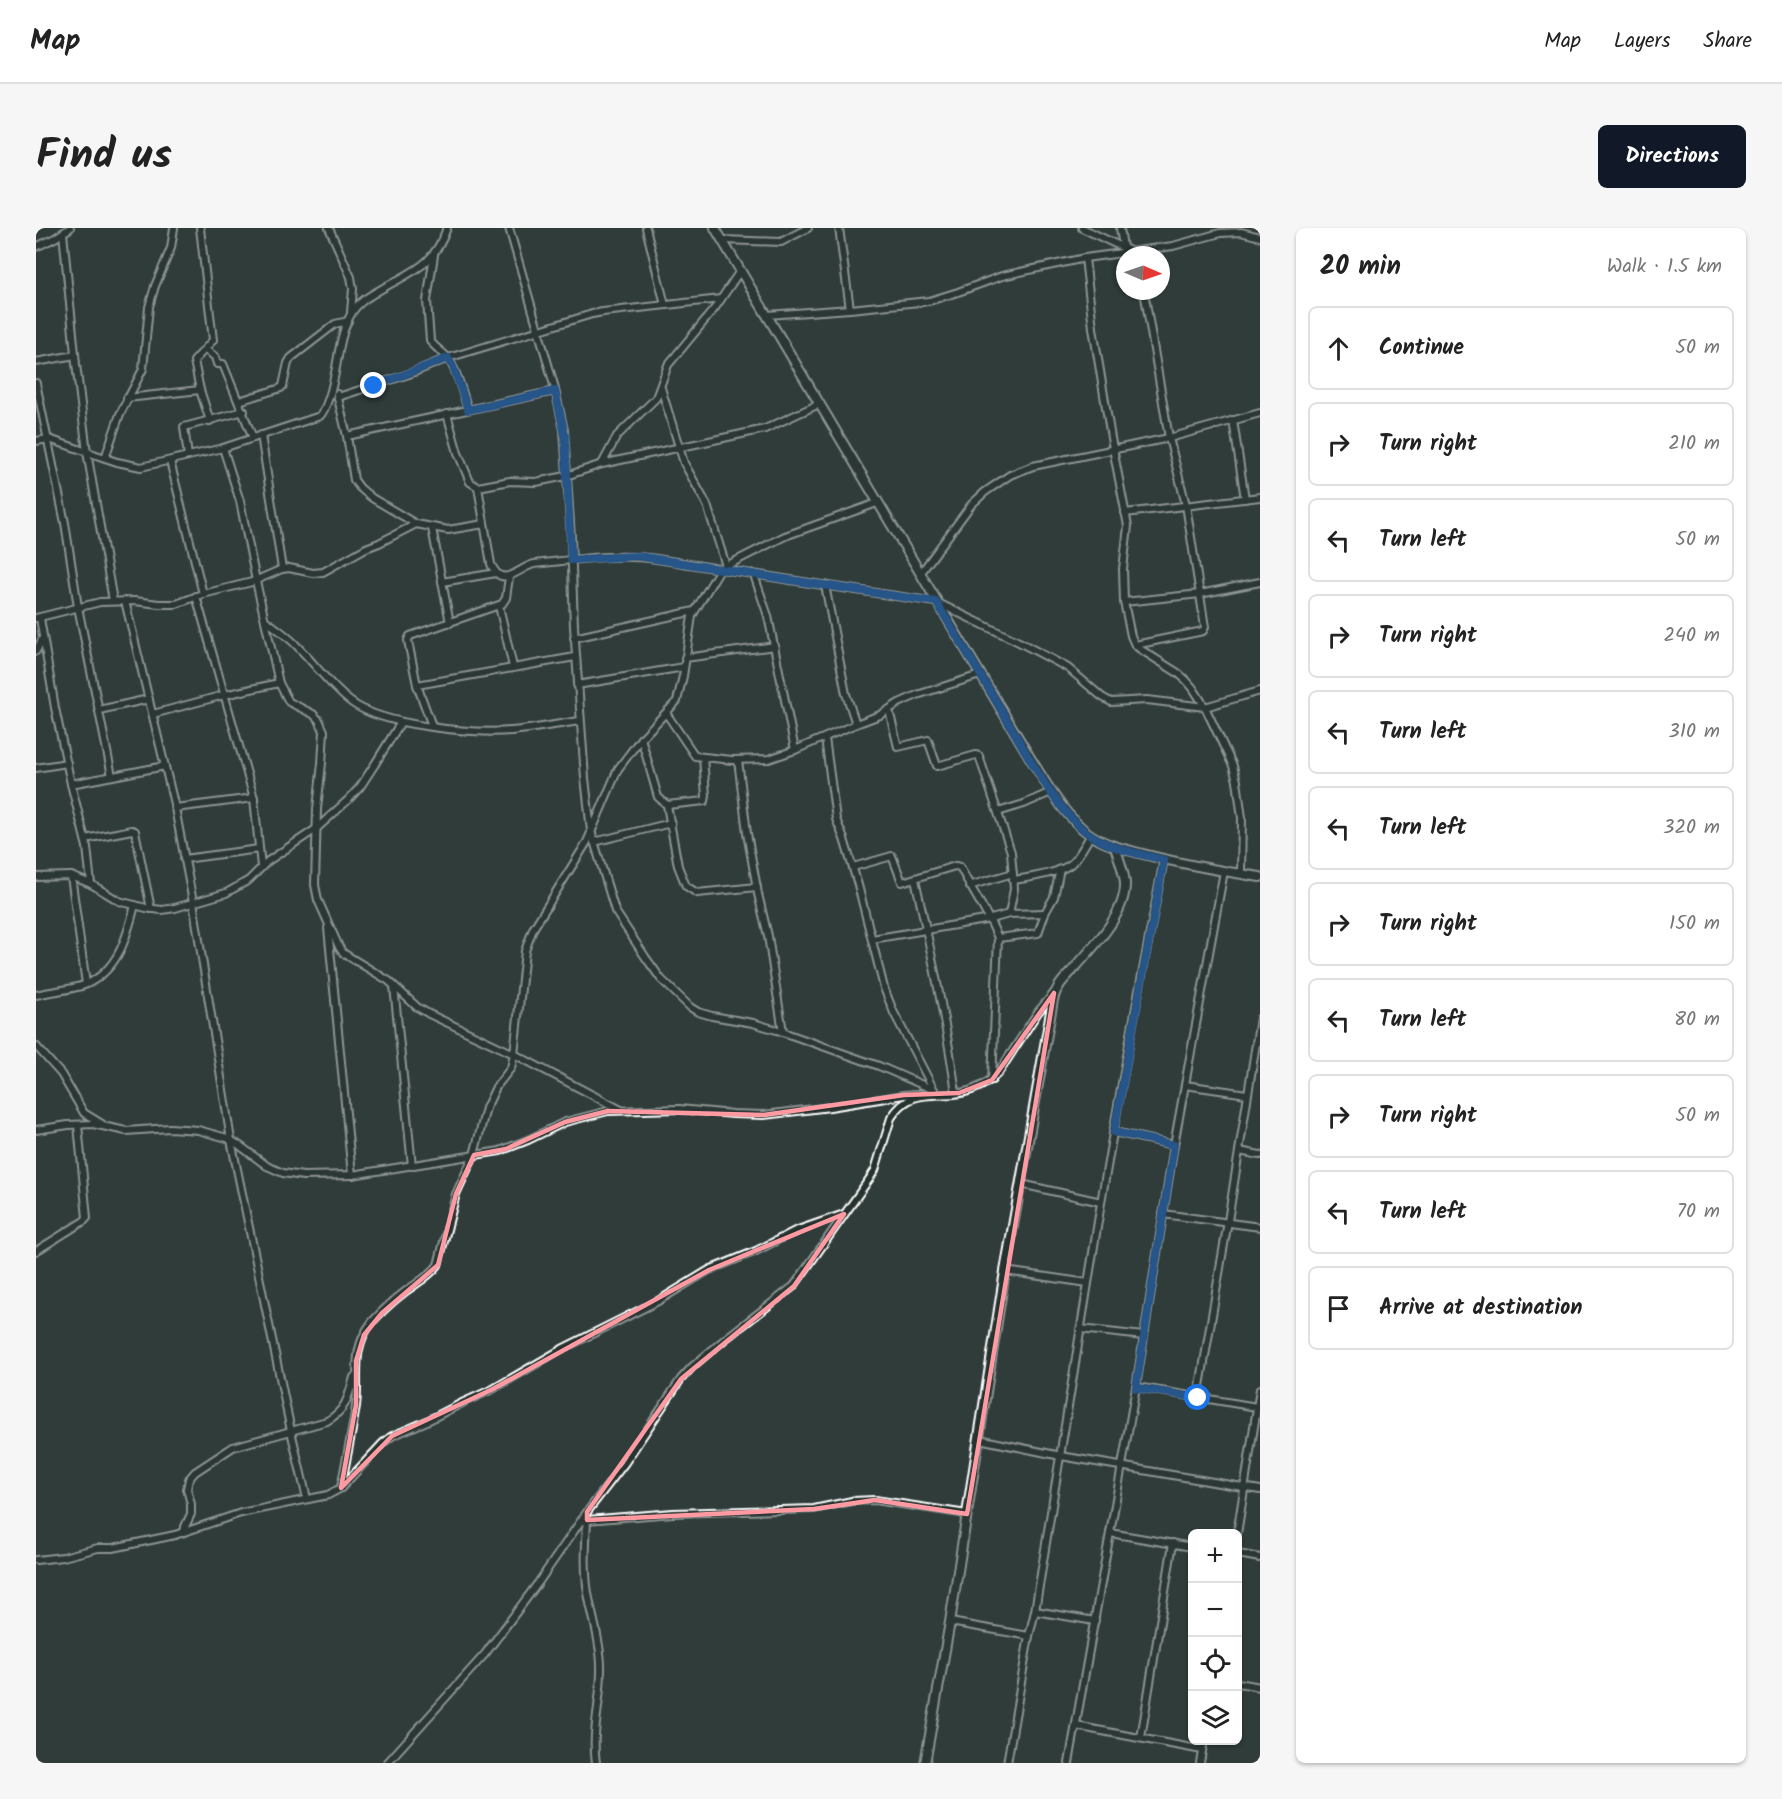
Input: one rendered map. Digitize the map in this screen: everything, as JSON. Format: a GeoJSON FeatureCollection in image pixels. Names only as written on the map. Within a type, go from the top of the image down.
{"type":"FeatureCollection","features":[{"type":"Feature","properties":{"kind":"street"},"geometry":{"type":"LineString","coordinates":[[36,247],[70,228]]}},
{"type":"Feature","properties":{"kind":"street"},"geometry":{"type":"LineString","coordinates":[[105,458],[113,430],[143,369],[149,307],[171,248],[174,228]]}},
{"type":"Feature","properties":{"kind":"street"},"geometry":{"type":"LineString","coordinates":[[200,228],[213,340],[194,361],[210,420]]}},
{"type":"Feature","properties":{"kind":"street"},"geometry":{"type":"LineString","coordinates":[[36,441],[48,439],[131,466],[141,467],[223,448],[322,414],[334,385],[339,351],[351,313],[353,290],[351,277],[329,228]]}},
{"type":"Feature","properties":{"kind":"street"},"geometry":{"type":"LineString","coordinates":[[447,228],[434,254],[428,287],[428,331],[432,345],[448,358],[453,367],[468,410]]}},
{"type":"Feature","properties":{"kind":"street"},"geometry":{"type":"LineString","coordinates":[[509,228],[555,391],[565,435],[575,657],[591,831],[615,911],[662,979],[698,1012],[753,1023],[783,1032],[879,1066],[934,1092]]}},
{"type":"Feature","properties":{"kind":"street"},"geometry":{"type":"LineString","coordinates":[[646,228],[665,305]]}},
{"type":"Feature","properties":{"kind":"street"},"geometry":{"type":"LineString","coordinates":[[715,228],[936,602],[1067,813],[1091,835],[1115,847],[1164,860],[1260,877]]}},
{"type":"Feature","properties":{"kind":"street"},"geometry":{"type":"LineString","coordinates":[[722,240],[781,242],[808,228]]}},
{"type":"Feature","properties":{"kind":"street"},"geometry":{"type":"LineString","coordinates":[[839,228],[850,309]]}},
{"type":"Feature","properties":{"kind":"street"},"geometry":{"type":"LineString","coordinates":[[1082,228],[1119,246]]}},
{"type":"Feature","properties":{"kind":"street"},"geometry":{"type":"LineString","coordinates":[[1120,228],[1123,246]]}},
{"type":"Feature","properties":{"kind":"street"},"geometry":{"type":"LineString","coordinates":[[1220,233],[1228,228]]}},
{"type":"Feature","properties":{"kind":"street"},"geometry":{"type":"LineString","coordinates":[[1170,246],[1220,233],[1241,232],[1260,237]]}},
{"type":"Feature","properties":{"kind":"street"},"geometry":{"type":"LineString","coordinates":[[63,233],[87,452],[113,601]]}},
{"type":"Feature","properties":{"kind":"street"},"geometry":{"type":"LineString","coordinates":[[351,313],[362,301],[418,268],[434,254]]}},
{"type":"Feature","properties":{"kind":"street"},"geometry":{"type":"LineString","coordinates":[[766,315],[939,299],[1002,276],[1085,258],[1116,254]]}},
{"type":"Feature","properties":{"kind":"street"},"geometry":{"type":"LineString","coordinates":[[1085,258],[1093,328],[1128,536],[1123,569],[1124,602],[1131,636],[1136,645],[1186,680],[1206,707],[1233,766],[1237,781],[1242,818],[1241,874]]}},
{"type":"Feature","properties":{"kind":"street"},"geometry":{"type":"LineString","coordinates":[[602,464],[616,436],[652,403],[661,387],[668,365],[721,299],[740,271]]}},
{"type":"Feature","properties":{"kind":"street"},"geometry":{"type":"LineString","coordinates":[[338,397],[410,374],[448,358],[603,312],[721,299]]}},
{"type":"Feature","properties":{"kind":"street"},"geometry":{"type":"LineString","coordinates":[[1136,645],[1204,631],[1186,505],[1169,438],[1146,300]]}},
{"type":"Feature","properties":{"kind":"street"},"geometry":{"type":"LineString","coordinates":[[239,401],[281,388],[291,358],[335,324],[348,321]]}},
{"type":"Feature","properties":{"kind":"street"},"geometry":{"type":"LineString","coordinates":[[205,349],[215,357],[216,364],[223,364],[244,411],[253,438]]}},
{"type":"Feature","properties":{"kind":"street"},"geometry":{"type":"LineString","coordinates":[[36,362],[75,355]]}},
{"type":"Feature","properties":{"kind":"street"},"geometry":{"type":"LineString","coordinates":[[36,384],[65,523],[78,607],[112,776]]}},
{"type":"Feature","properties":{"kind":"street"},"geometry":{"type":"LineString","coordinates":[[334,385],[347,436],[352,473],[356,483],[372,498],[416,524],[432,528],[448,530],[484,524]]}},
{"type":"Feature","properties":{"kind":"street"},"geometry":{"type":"LineString","coordinates":[[661,387],[687,470],[707,505],[723,568]]}},
{"type":"Feature","properties":{"kind":"street"},"geometry":{"type":"LineString","coordinates":[[127,398],[200,390]]}},
{"type":"Feature","properties":{"kind":"street"},"geometry":{"type":"LineString","coordinates":[[347,436],[555,391]]}},
{"type":"Feature","properties":{"kind":"street"},"geometry":{"type":"LineString","coordinates":[[447,414],[458,453],[470,482],[478,487],[510,481],[530,482],[566,476],[602,464],[765,429],[819,404]]}},
{"type":"Feature","properties":{"kind":"street"},"geometry":{"type":"LineString","coordinates":[[189,456],[183,428],[244,411]]}},
{"type":"Feature","properties":{"kind":"street"},"geometry":{"type":"LineString","coordinates":[[920,574],[971,505],[1010,475],[1033,466],[1169,438],[1260,413]]}},
{"type":"Feature","properties":{"kind":"street"},"geometry":{"type":"LineString","coordinates":[[1233,420],[1245,499]]}},
{"type":"Feature","properties":{"kind":"street"},"geometry":{"type":"LineString","coordinates":[[261,435],[282,569]]}},
{"type":"Feature","properties":{"kind":"street"},"geometry":{"type":"LineString","coordinates":[[223,448],[240,501],[279,683],[289,702],[313,714],[324,731],[316,829],[315,885],[318,900],[339,947],[343,953],[394,986],[417,1007],[429,1014],[514,1054],[622,1110]]}},
{"type":"Feature","properties":{"kind":"street"},"geometry":{"type":"LineString","coordinates":[[170,461],[224,695],[254,798],[261,867]]}},
{"type":"Feature","properties":{"kind":"street"},"geometry":{"type":"LineString","coordinates":[[478,487],[491,564],[496,573]]}},
{"type":"Feature","properties":{"kind":"street"},"geometry":{"type":"LineString","coordinates":[[1125,513],[1260,497]]}},
{"type":"Feature","properties":{"kind":"street"},"geometry":{"type":"LineString","coordinates":[[182,1533],[191,1514],[187,1489],[189,1479],[195,1472],[233,1447],[327,1421],[342,1410],[356,1371],[361,1343],[371,1324],[404,1293],[434,1271],[438,1265],[456,1194],[474,1155],[492,1095],[511,1068],[525,951],[529,939],[540,917],[587,842],[614,777],[641,738],[677,700],[694,611],[723,568],[785,536],[877,503]]}},
{"type":"Feature","properties":{"kind":"street"},"geometry":{"type":"LineString","coordinates":[[91,884],[85,839],[71,784],[38,618],[100,602],[176,604],[200,595],[256,581],[282,569],[323,572],[416,524]]}},
{"type":"Feature","properties":{"kind":"street"},"geometry":{"type":"LineString","coordinates":[[432,528],[450,623]]}},
{"type":"Feature","properties":{"kind":"street"},"geometry":{"type":"LineString","coordinates":[[442,582],[496,573],[509,577],[530,565],[637,556],[936,602],[1068,668],[1111,702],[1155,700],[1206,707],[1260,692]]}},
{"type":"Feature","properties":{"kind":"street"},"geometry":{"type":"LineString","coordinates":[[754,575],[768,616],[795,750]]}},
{"type":"Feature","properties":{"kind":"street"},"geometry":{"type":"LineString","coordinates":[[432,726],[417,685],[408,646],[410,636],[499,606],[506,598],[509,577]]}},
{"type":"Feature","properties":{"kind":"street"},"geometry":{"type":"LineString","coordinates":[[1124,602],[1200,594],[1260,582]]}},
{"type":"Feature","properties":{"kind":"street"},"geometry":{"type":"LineString","coordinates":[[825,585],[846,694],[856,724]]}},
{"type":"Feature","properties":{"kind":"street"},"geometry":{"type":"LineString","coordinates":[[125,601],[175,808],[193,902],[231,1140],[307,1499]]}},
{"type":"Feature","properties":{"kind":"street"},"geometry":{"type":"LineString","coordinates":[[499,606],[513,667]]}},
{"type":"Feature","properties":{"kind":"street"},"geometry":{"type":"LineString","coordinates":[[574,638],[694,611]]}},
{"type":"Feature","properties":{"kind":"street"},"geometry":{"type":"LineString","coordinates":[[265,620],[291,640],[343,696],[374,715],[401,722],[473,730],[512,731],[580,721]]}},
{"type":"Feature","properties":{"kind":"street"},"geometry":{"type":"LineString","coordinates":[[36,651],[43,637]]}},
{"type":"Feature","properties":{"kind":"street"},"geometry":{"type":"LineString","coordinates":[[686,658],[775,646]]}},
{"type":"Feature","properties":{"kind":"street"},"geometry":{"type":"LineString","coordinates":[[417,685],[575,657]]}},
{"type":"Feature","properties":{"kind":"street"},"geometry":{"type":"LineString","coordinates":[[577,685],[684,667]]}},
{"type":"Feature","properties":{"kind":"street"},"geometry":{"type":"LineString","coordinates":[[666,712],[693,755],[738,760],[769,759],[880,715],[917,694],[980,675]]}},
{"type":"Feature","properties":{"kind":"street"},"geometry":{"type":"LineString","coordinates":[[153,714],[279,683]]}},
{"type":"Feature","properties":{"kind":"street"},"geometry":{"type":"LineString","coordinates":[[99,710],[149,699]]}},
{"type":"Feature","properties":{"kind":"street"},"geometry":{"type":"LineString","coordinates":[[889,710],[898,747],[928,740],[937,766],[978,756],[1009,844],[1014,891],[1009,914]]}},
{"type":"Feature","properties":{"kind":"street"},"geometry":{"type":"LineString","coordinates":[[36,877],[71,876],[91,884],[119,901],[151,909],[175,908],[216,897],[249,880],[261,867],[316,829],[348,800],[360,787],[401,722]]}},
{"type":"Feature","properties":{"kind":"street"},"geometry":{"type":"LineString","coordinates":[[641,738],[658,797],[667,805],[682,879],[692,891],[697,893],[757,887]]}},
{"type":"Feature","properties":{"kind":"street"},"geometry":{"type":"LineString","coordinates":[[825,738],[834,810],[853,867],[884,988],[891,1007],[934,1092]]}},
{"type":"Feature","properties":{"kind":"street"},"geometry":{"type":"LineString","coordinates":[[667,805],[705,801],[703,757]]}},
{"type":"Feature","properties":{"kind":"street"},"geometry":{"type":"LineString","coordinates":[[738,760],[747,833],[768,936],[783,1032]]}},
{"type":"Feature","properties":{"kind":"street"},"geometry":{"type":"LineString","coordinates":[[36,768],[67,763]]}},
{"type":"Feature","properties":{"kind":"street"},"geometry":{"type":"LineString","coordinates":[[71,784],[165,766]]}},
{"type":"Feature","properties":{"kind":"street"},"geometry":{"type":"LineString","coordinates":[[998,812],[1052,792]]}},
{"type":"Feature","properties":{"kind":"street"},"geometry":{"type":"LineString","coordinates":[[175,808],[254,798]]}},
{"type":"Feature","properties":{"kind":"street"},"geometry":{"type":"LineString","coordinates":[[594,842],[671,823]]}},
{"type":"Feature","properties":{"kind":"street"},"geometry":{"type":"LineString","coordinates":[[85,839],[135,831],[151,909]]}},
{"type":"Feature","properties":{"kind":"street"},"geometry":{"type":"LineString","coordinates":[[969,886],[1013,876],[1031,877],[1060,869],[1071,864],[1091,835]]}},
{"type":"Feature","properties":{"kind":"street"},"geometry":{"type":"LineString","coordinates":[[36,1046],[61,1074],[84,1113],[105,1125],[126,1131],[170,1128],[215,1134],[231,1140],[267,1166],[283,1173],[303,1176],[352,1175],[500,1151],[565,1122],[608,1110],[679,1109],[764,1115],[904,1095],[934,1092],[956,1093],[983,1086],[992,1080],[1038,1012],[1100,939],[1114,918],[1125,890],[1125,880],[1115,847]]}},
{"type":"Feature","properties":{"kind":"street"},"geometry":{"type":"LineString","coordinates":[[184,859],[260,849]]}},
{"type":"Feature","properties":{"kind":"street"},"geometry":{"type":"LineString","coordinates":[[853,867],[892,856],[902,882],[957,866],[961,869],[969,886],[991,919],[998,938],[992,1080]]}},
{"type":"Feature","properties":{"kind":"street"},"geometry":{"type":"LineString","coordinates":[[1007,1763],[1061,1456],[1101,1202],[1164,860]]}},
{"type":"Feature","properties":{"kind":"street"},"geometry":{"type":"LineString","coordinates":[[998,938],[1036,934],[1054,897],[1060,869]]}},
{"type":"Feature","properties":{"kind":"street"},"geometry":{"type":"LineString","coordinates":[[1069,1763],[1136,1388],[1174,1145],[1224,871]]}},
{"type":"Feature","properties":{"kind":"street"},"geometry":{"type":"LineString","coordinates":[[71,876],[86,984]]}},
{"type":"Feature","properties":{"kind":"street"},"geometry":{"type":"LineString","coordinates":[[915,879],[927,930],[956,1093]]}},
{"type":"Feature","properties":{"kind":"street"},"geometry":{"type":"LineString","coordinates":[[36,995],[86,984],[99,976],[125,944],[135,905]]}},
{"type":"Feature","properties":{"kind":"street"},"geometry":{"type":"LineString","coordinates":[[872,939],[1009,914],[1045,913]]}},
{"type":"Feature","properties":{"kind":"street"},"geometry":{"type":"LineString","coordinates":[[327,923],[352,1175]]}},
{"type":"Feature","properties":{"kind":"street"},"geometry":{"type":"LineString","coordinates":[[394,986],[412,1166]]}},
{"type":"Feature","properties":{"kind":"street"},"geometry":{"type":"LineString","coordinates":[[925,1763],[950,1622],[1005,1271],[1054,993]]}},
{"type":"Feature","properties":{"kind":"street"},"geometry":{"type":"LineString","coordinates":[[1198,1398],[1260,1018]]}},
{"type":"Feature","properties":{"kind":"street"},"geometry":{"type":"LineString","coordinates":[[1185,1085],[1247,1094]]}},
{"type":"Feature","properties":{"kind":"street"},"geometry":{"type":"LineString","coordinates":[[387,1763],[485,1654],[624,1464],[681,1379],[725,1339],[794,1286],[875,1170],[895,1112],[905,1102],[923,1094]]}},
{"type":"Feature","properties":{"kind":"street"},"geometry":{"type":"LineString","coordinates":[[36,1131],[78,1125],[105,1125]]}},
{"type":"Feature","properties":{"kind":"street"},"geometry":{"type":"LineString","coordinates":[[36,1251],[87,1218],[78,1125]]}},
{"type":"Feature","properties":{"kind":"street"},"geometry":{"type":"LineString","coordinates":[[1114,1132],[1174,1145]]}},
{"type":"Feature","properties":{"kind":"street"},"geometry":{"type":"LineString","coordinates":[[1239,1151],[1260,1155]]}},
{"type":"Feature","properties":{"kind":"street"},"geometry":{"type":"LineString","coordinates":[[1021,1184],[1101,1202]]}},
{"type":"Feature","properties":{"kind":"street"},"geometry":{"type":"LineString","coordinates":[[36,1560],[63,1557],[98,1548],[113,1548],[182,1533],[241,1513],[334,1493],[392,1436],[493,1389],[562,1348],[658,1301],[709,1270],[756,1251],[795,1231],[844,1214]]}},
{"type":"Feature","properties":{"kind":"street"},"geometry":{"type":"LineString","coordinates":[[1163,1214],[1260,1227]]}},
{"type":"Feature","properties":{"kind":"street"},"geometry":{"type":"LineString","coordinates":[[1005,1271],[1088,1283]]}},
{"type":"Feature","properties":{"kind":"street"},"geometry":{"type":"LineString","coordinates":[[1080,1329],[1144,1336]]}},
{"type":"Feature","properties":{"kind":"street"},"geometry":{"type":"LineString","coordinates":[[341,1488],[356,1405],[356,1371]]}},
{"type":"Feature","properties":{"kind":"street"},"geometry":{"type":"LineString","coordinates":[[1136,1388],[1257,1407]]}},
{"type":"Feature","properties":{"kind":"street"},"geometry":{"type":"LineString","coordinates":[[1238,1529],[1260,1389]]}},
{"type":"Feature","properties":{"kind":"street"},"geometry":{"type":"LineString","coordinates":[[979,1439],[1121,1467],[1260,1490]]}},
{"type":"Feature","properties":{"kind":"street"},"geometry":{"type":"LineString","coordinates":[[587,1520],[673,1513],[814,1509],[852,1501],[875,1500],[967,1514]]}},
{"type":"Feature","properties":{"kind":"street"},"geometry":{"type":"LineString","coordinates":[[587,1512],[585,1553],[588,1591],[602,1663],[594,1743],[596,1763]]}},
{"type":"Feature","properties":{"kind":"street"},"geometry":{"type":"LineString","coordinates":[[1110,1533],[1188,1546]]}},
{"type":"Feature","properties":{"kind":"street"},"geometry":{"type":"LineString","coordinates":[[1141,1738],[1173,1543]]}},
{"type":"Feature","properties":{"kind":"street"},"geometry":{"type":"LineString","coordinates":[[1242,1555],[1260,1558]]}},
{"type":"Feature","properties":{"kind":"street"},"geometry":{"type":"LineString","coordinates":[[1035,1611],[1095,1621]]}},
{"type":"Feature","properties":{"kind":"street"},"geometry":{"type":"LineString","coordinates":[[950,1622],[1029,1636]]}},
{"type":"Feature","properties":{"kind":"street"},"geometry":{"type":"LineString","coordinates":[[1242,1684],[1260,1687]]}},
{"type":"Feature","properties":{"kind":"street"},"geometry":{"type":"LineString","coordinates":[[1076,1726],[1202,1750]]}},
{"type":"Feature","properties":{"kind":"street"},"geometry":{"type":"LineString","coordinates":[[1200,1763],[1203,1745]]}},
{"type":"Feature","properties":{"kind":"highlighted area"},"geometry":{"type":"Polygon","coordinates":[[[1054,993],[967,1514],[875,1500],[814,1509],[587,1520],[587,1512],[681,1379],[794,1286],[844,1214],[709,1270],[493,1389],[392,1436],[341,1488],[356,1405],[356,1361],[364,1335],[382,1313],[438,1265],[456,1194],[474,1155],[506,1149],[565,1122],[608,1111],[764,1115],[904,1095],[959,1093],[992,1080],[1054,993]]]}},
{"type":"Feature","properties":{"kind":"route"},"geometry":{"type":"LineString","coordinates":[[374,386],[448,358],[468,410],[555,391],[565,435],[571,560],[637,556],[936,602],[1032,761],[1067,813],[1095,838],[1115,847],[1164,860],[1114,1132],[1174,1145],[1136,1388],[1198,1398]]}}]}
